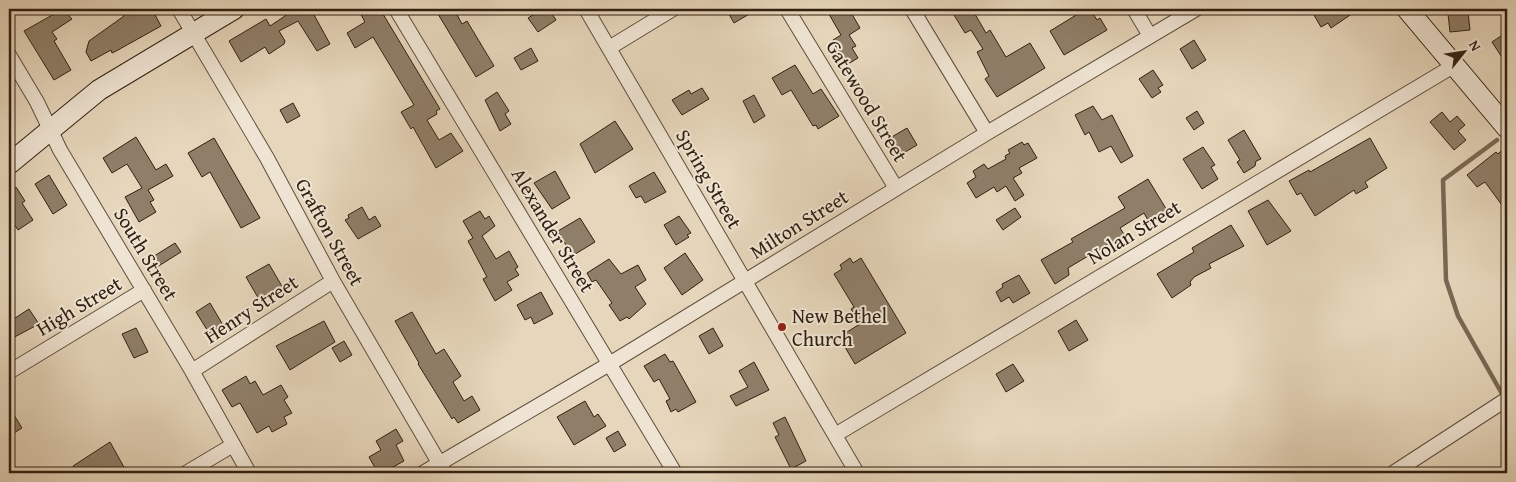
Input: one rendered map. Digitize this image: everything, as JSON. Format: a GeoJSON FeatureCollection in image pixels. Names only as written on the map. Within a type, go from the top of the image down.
{"type":"FeatureCollection","features":[{"type":"Feature","properties":{"kind":"street","name":"Grafton Street"},"geometry":{"type":"LineString","coordinates":[[179,9],[267,158],[333,281],[442,468]]}},
{"type":"Feature","properties":{"kind":"street"},"geometry":{"type":"LineString","coordinates":[[9,164],[99,90],[234,9]]}},
{"type":"Feature","properties":{"kind":"street","name":"Alexander Street"},"geometry":{"type":"LineString","coordinates":[[396,9],[675,473]]}},
{"type":"Feature","properties":{"kind":"street","name":"Spring Street"},"geometry":{"type":"LineString","coordinates":[[586,9],[857,473]]}},
{"type":"Feature","properties":{"kind":"street"},"geometry":{"type":"LineString","coordinates":[[609,48],[673,9]]}},
{"type":"Feature","properties":{"kind":"street","name":"Gatewood Street"},"geometry":{"type":"LineString","coordinates":[[787,9],[896,188]]}},
{"type":"Feature","properties":{"kind":"street"},"geometry":{"type":"LineString","coordinates":[[912,9],[987,133]]}},
{"type":"Feature","properties":{"kind":"street"},"geometry":{"type":"LineString","coordinates":[[1134,9],[1150,36]]}},
{"type":"Feature","properties":{"kind":"street","name":"Milton Street"},"geometry":{"type":"LineString","coordinates":[[423,473],[442,468],[896,188],[1196,9]]}},
{"type":"Feature","properties":{"kind":"street"},"geometry":{"type":"LineString","coordinates":[[1413,11],[1454,65],[1507,128]]}},
{"type":"Feature","properties":{"kind":"street","name":"South Street"},"geometry":{"type":"LineString","coordinates":[[9,55],[60,150],[192,371],[249,473]]}},
{"type":"Feature","properties":{"kind":"street","name":"Nolan Street"},"geometry":{"type":"LineString","coordinates":[[835,435],[1454,65]]}},
{"type":"Feature","properties":{"kind":"street","name":"Henry Street"},"geometry":{"type":"LineString","coordinates":[[192,371],[333,281]]}},
{"type":"Feature","properties":{"kind":"street","name":"High Street"},"geometry":{"type":"LineString","coordinates":[[9,372],[144,290]]}},
{"type":"Feature","properties":{"kind":"street"},"geometry":{"type":"LineString","coordinates":[[1393,473],[1507,399]]}},
{"type":"Feature","properties":{"kind":"street"},"geometry":{"type":"LineString","coordinates":[[186,473],[234,445]]}},
{"type":"Feature","properties":{"kind":"building"},"geometry":{"type":"Polygon","coordinates":[[[63,9],[72,19],[52,32],[57,39],[54,41],[71,70],[54,80],[24,31],[63,9]]]}},
{"type":"Feature","properties":{"kind":"building"},"geometry":{"type":"Polygon","coordinates":[[[120,9],[152,9],[161,26],[112,53],[111,50],[91,61],[86,52],[89,41],[124,16],[120,9]]]}},
{"type":"Feature","properties":{"kind":"building"},"geometry":{"type":"Polygon","coordinates":[[[285,9],[321,9],[313,13],[330,44],[317,51],[298,21],[279,31],[285,41],[284,44],[269,54],[265,47],[241,62],[229,41],[266,19],[270,26],[288,14],[285,9]]]}},
{"type":"Feature","properties":{"kind":"building"},"geometry":{"type":"Polygon","coordinates":[[[358,9],[380,9],[440,109],[436,111],[437,114],[427,120],[439,140],[451,133],[463,151],[436,168],[413,127],[411,129],[401,112],[414,105],[373,37],[355,48],[347,33],[365,22],[358,9]]]}},
{"type":"Feature","properties":{"kind":"building"},"geometry":{"type":"Polygon","coordinates":[[[435,9],[454,9],[462,24],[467,21],[494,66],[476,77],[435,9]]]}},
{"type":"Feature","properties":{"kind":"building"},"geometry":{"type":"Polygon","coordinates":[[[543,9],[549,9],[556,20],[538,32],[528,18],[543,9]]]}},
{"type":"Feature","properties":{"kind":"building"},"geometry":{"type":"Polygon","coordinates":[[[726,9],[758,9],[734,23],[726,9]]]}},
{"type":"Feature","properties":{"kind":"building"},"geometry":{"type":"Polygon","coordinates":[[[826,9],[849,9],[860,28],[849,35],[856,46],[852,48],[858,58],[848,64],[834,47],[836,46],[833,40],[841,35],[826,9]]]}},
{"type":"Feature","properties":{"kind":"building"},"geometry":{"type":"Polygon","coordinates":[[[965,9],[972,9],[986,33],[990,30],[1006,57],[1030,43],[1045,68],[997,97],[985,79],[989,76],[977,52],[983,49],[971,30],[965,33],[954,15],[965,9]]]}},
{"type":"Feature","properties":{"kind":"building"},"geometry":{"type":"Polygon","coordinates":[[[1086,9],[1090,9],[1097,20],[1100,18],[1107,30],[1064,55],[1050,31],[1086,9]]]}},
{"type":"Feature","properties":{"kind":"building"},"geometry":{"type":"Polygon","coordinates":[[[1325,9],[1359,9],[1331,28],[1328,23],[1321,27],[1314,15],[1325,9]]]}},
{"type":"Feature","properties":{"kind":"building"},"geometry":{"type":"Polygon","coordinates":[[[1468,12],[1470,30],[1450,32],[1448,14],[1468,12]]]}},
{"type":"Feature","properties":{"kind":"building"},"geometry":{"type":"Polygon","coordinates":[[[1507,32],[1507,65],[1492,42],[1507,32]]]}},
{"type":"Feature","properties":{"kind":"building"},"geometry":{"type":"Polygon","coordinates":[[[1194,40],[1206,60],[1192,69],[1180,49],[1194,40]]]}},
{"type":"Feature","properties":{"kind":"building"},"geometry":{"type":"Polygon","coordinates":[[[531,48],[538,61],[521,70],[514,58],[531,48]]]}},
{"type":"Feature","properties":{"kind":"building"},"geometry":{"type":"Polygon","coordinates":[[[795,65],[813,94],[821,89],[839,116],[818,129],[816,125],[813,126],[791,90],[782,95],[772,78],[795,65]]]}},
{"type":"Feature","properties":{"kind":"building"},"geometry":{"type":"Polygon","coordinates":[[[1153,70],[1163,85],[1158,88],[1161,92],[1152,98],[1139,79],[1153,70]]]}},
{"type":"Feature","properties":{"kind":"building"},"geometry":{"type":"Polygon","coordinates":[[[702,88],[709,99],[682,115],[672,100],[689,90],[691,94],[702,88]]]}},
{"type":"Feature","properties":{"kind":"building"},"geometry":{"type":"Polygon","coordinates":[[[497,92],[509,111],[505,114],[511,124],[500,131],[485,100],[497,92]]]}},
{"type":"Feature","properties":{"kind":"building"},"geometry":{"type":"Polygon","coordinates":[[[754,95],[765,116],[754,123],[743,101],[754,95]]]}},
{"type":"Feature","properties":{"kind":"building"},"geometry":{"type":"Polygon","coordinates":[[[293,103],[300,116],[287,123],[280,110],[293,103]]]}},
{"type":"Feature","properties":{"kind":"building"},"geometry":{"type":"Polygon","coordinates":[[[1093,106],[1102,120],[1112,115],[1133,156],[1121,163],[1111,146],[1099,152],[1089,132],[1085,135],[1075,115],[1093,106]]]}},
{"type":"Feature","properties":{"kind":"building"},"geometry":{"type":"Polygon","coordinates":[[[1197,111],[1204,123],[1194,130],[1186,118],[1197,111]]]}},
{"type":"Feature","properties":{"kind":"building"},"geometry":{"type":"Polygon","coordinates":[[[1442,112],[1450,122],[1457,116],[1465,125],[1458,131],[1466,140],[1454,150],[1430,122],[1442,112]]]}},
{"type":"Feature","properties":{"kind":"building"},"geometry":{"type":"Polygon","coordinates":[[[615,121],[633,149],[595,173],[580,144],[615,121]]]}},
{"type":"Feature","properties":{"kind":"building"},"geometry":{"type":"Polygon","coordinates":[[[907,128],[917,145],[900,155],[890,138],[907,128]]]}},
{"type":"Feature","properties":{"kind":"building"},"geometry":{"type":"Polygon","coordinates":[[[1244,130],[1261,159],[1256,161],[1255,166],[1244,173],[1237,162],[1240,160],[1228,140],[1244,130]]]}},
{"type":"Feature","properties":{"kind":"building"},"geometry":{"type":"Polygon","coordinates":[[[136,137],[156,170],[166,164],[173,176],[148,190],[154,200],[150,202],[156,212],[139,222],[125,197],[142,188],[127,164],[112,173],[103,158],[136,137]]]}},
{"type":"Feature","properties":{"kind":"building"},"geometry":{"type":"Polygon","coordinates":[[[214,138],[260,218],[241,228],[210,172],[202,177],[188,153],[214,138]]]}},
{"type":"Feature","properties":{"kind":"building"},"geometry":{"type":"Polygon","coordinates":[[[1370,138],[1387,168],[1365,182],[1368,187],[1356,194],[1354,190],[1315,216],[1301,193],[1297,195],[1289,181],[1309,170],[1310,172],[1370,138]]]}},
{"type":"Feature","properties":{"kind":"building"},"geometry":{"type":"Polygon","coordinates":[[[1022,142],[1024,145],[1028,143],[1037,158],[1019,168],[1022,173],[1013,178],[1024,195],[1015,201],[1006,186],[997,192],[994,187],[976,198],[967,183],[976,177],[973,171],[984,164],[988,169],[1006,159],[1005,156],[1010,153],[1008,150],[1022,142]]]}},
{"type":"Feature","properties":{"kind":"building"},"geometry":{"type":"Polygon","coordinates":[[[1203,147],[1215,165],[1211,167],[1218,179],[1202,189],[1183,159],[1203,147]]]}},
{"type":"Feature","properties":{"kind":"building"},"geometry":{"type":"Polygon","coordinates":[[[1501,151],[1507,159],[1507,212],[1485,182],[1477,187],[1467,175],[1496,152],[1498,154],[1501,151]]]}},
{"type":"Feature","properties":{"kind":"building"},"geometry":{"type":"Polygon","coordinates":[[[555,171],[570,198],[552,209],[534,183],[555,171]]]}},
{"type":"Feature","properties":{"kind":"building"},"geometry":{"type":"Polygon","coordinates":[[[654,172],[666,192],[645,203],[641,196],[636,198],[629,186],[654,172]]]}},
{"type":"Feature","properties":{"kind":"building"},"geometry":{"type":"Polygon","coordinates":[[[49,175],[67,205],[53,214],[35,184],[49,175]]]}},
{"type":"Feature","properties":{"kind":"building"},"geometry":{"type":"Polygon","coordinates":[[[1148,179],[1168,212],[1150,224],[1144,213],[1120,228],[1127,239],[1113,248],[1110,243],[1068,268],[1069,275],[1055,284],[1041,260],[1073,242],[1071,239],[1125,208],[1118,197],[1148,179]]]}},
{"type":"Feature","properties":{"kind":"building"},"geometry":{"type":"Polygon","coordinates":[[[16,187],[25,201],[22,203],[33,220],[18,230],[9,216],[9,191],[16,187]]]}},
{"type":"Feature","properties":{"kind":"building"},"geometry":{"type":"Polygon","coordinates":[[[1268,200],[1291,231],[1267,245],[1248,211],[1268,200]]]}},
{"type":"Feature","properties":{"kind":"building"},"geometry":{"type":"Polygon","coordinates":[[[362,207],[369,220],[375,216],[381,226],[358,239],[345,220],[349,218],[348,215],[362,207]]]}},
{"type":"Feature","properties":{"kind":"building"},"geometry":{"type":"Polygon","coordinates":[[[1015,208],[1021,217],[1003,230],[996,220],[1015,208]]]}},
{"type":"Feature","properties":{"kind":"building"},"geometry":{"type":"Polygon","coordinates":[[[480,211],[485,219],[489,216],[495,226],[482,236],[496,259],[509,251],[518,267],[515,269],[519,275],[507,282],[512,290],[495,301],[483,279],[487,277],[468,241],[473,238],[463,221],[480,211]]]}},
{"type":"Feature","properties":{"kind":"building"},"geometry":{"type":"Polygon","coordinates":[[[679,216],[691,233],[687,235],[689,237],[676,245],[664,225],[679,216]]]}},
{"type":"Feature","properties":{"kind":"building"},"geometry":{"type":"Polygon","coordinates":[[[580,218],[595,242],[572,256],[558,231],[580,218]]]}},
{"type":"Feature","properties":{"kind":"building"},"geometry":{"type":"Polygon","coordinates":[[[1231,225],[1244,246],[1209,264],[1211,268],[1194,277],[1190,282],[1191,285],[1172,298],[1157,274],[1194,252],[1192,248],[1231,225]]]}},
{"type":"Feature","properties":{"kind":"building"},"geometry":{"type":"Polygon","coordinates":[[[175,243],[181,252],[157,267],[151,258],[175,243]]]}},
{"type":"Feature","properties":{"kind":"building"},"geometry":{"type":"Polygon","coordinates":[[[685,253],[703,280],[682,295],[664,268],[685,253]]]}},
{"type":"Feature","properties":{"kind":"building"},"geometry":{"type":"Polygon","coordinates":[[[850,258],[853,263],[861,258],[906,333],[855,364],[839,337],[860,324],[851,309],[854,307],[834,274],[842,269],[840,265],[850,258]]]}},
{"type":"Feature","properties":{"kind":"building"},"geometry":{"type":"Polygon","coordinates":[[[609,259],[621,274],[638,265],[646,280],[635,287],[646,304],[629,319],[627,317],[620,321],[609,305],[612,303],[596,280],[592,282],[587,273],[609,259]]]}},
{"type":"Feature","properties":{"kind":"building"},"geometry":{"type":"Polygon","coordinates":[[[269,264],[283,288],[260,301],[246,277],[269,264]]]}},
{"type":"Feature","properties":{"kind":"building"},"geometry":{"type":"Polygon","coordinates":[[[1019,275],[1030,293],[1013,303],[1009,297],[1001,302],[996,292],[1003,287],[1002,284],[1019,275]]]}},
{"type":"Feature","properties":{"kind":"building"},"geometry":{"type":"Polygon","coordinates":[[[541,292],[553,314],[534,324],[531,317],[525,320],[517,305],[541,292]]]}},
{"type":"Feature","properties":{"kind":"building"},"geometry":{"type":"Polygon","coordinates":[[[210,303],[223,325],[209,333],[196,312],[210,303]]]}},
{"type":"Feature","properties":{"kind":"building"},"geometry":{"type":"Polygon","coordinates":[[[29,309],[39,324],[9,340],[9,322],[29,309]]]}},
{"type":"Feature","properties":{"kind":"building"},"geometry":{"type":"Polygon","coordinates":[[[412,312],[436,354],[444,349],[461,376],[453,382],[464,401],[472,396],[480,410],[458,423],[454,417],[452,419],[418,364],[395,321],[412,312]]]}},
{"type":"Feature","properties":{"kind":"building"},"geometry":{"type":"Polygon","coordinates":[[[1076,320],[1088,340],[1069,351],[1058,331],[1076,320]]]}},
{"type":"Feature","properties":{"kind":"building"},"geometry":{"type":"Polygon","coordinates":[[[324,321],[335,342],[290,370],[276,346],[324,321]]]}},
{"type":"Feature","properties":{"kind":"building"},"geometry":{"type":"Polygon","coordinates":[[[136,328],[148,352],[134,358],[122,334],[136,328]]]}},
{"type":"Feature","properties":{"kind":"building"},"geometry":{"type":"Polygon","coordinates":[[[713,328],[723,346],[709,354],[699,336],[713,328]]]}},
{"type":"Feature","properties":{"kind":"building"},"geometry":{"type":"Polygon","coordinates":[[[344,341],[352,355],[340,362],[332,348],[344,341]]]}},
{"type":"Feature","properties":{"kind":"building"},"geometry":{"type":"Polygon","coordinates":[[[665,354],[670,362],[673,361],[696,402],[678,412],[676,409],[671,412],[666,401],[670,399],[659,379],[654,382],[644,366],[665,354]]]}},
{"type":"Feature","properties":{"kind":"building"},"geometry":{"type":"Polygon","coordinates":[[[754,362],[769,390],[736,406],[730,396],[748,387],[739,371],[754,362]]]}},
{"type":"Feature","properties":{"kind":"building"},"geometry":{"type":"Polygon","coordinates":[[[1013,364],[1024,381],[1006,392],[996,374],[1013,364]]]}},
{"type":"Feature","properties":{"kind":"building"},"geometry":{"type":"Polygon","coordinates":[[[246,376],[250,384],[255,381],[263,395],[281,385],[288,397],[284,400],[292,413],[284,417],[287,424],[272,432],[269,426],[257,433],[240,403],[232,407],[222,390],[246,376]]]}},
{"type":"Feature","properties":{"kind":"building"},"geometry":{"type":"Polygon","coordinates":[[[585,401],[594,417],[598,414],[606,426],[574,445],[557,417],[585,401]]]}},
{"type":"Feature","properties":{"kind":"building"},"geometry":{"type":"Polygon","coordinates":[[[9,407],[22,428],[9,436],[9,407]]]}},
{"type":"Feature","properties":{"kind":"building"},"geometry":{"type":"Polygon","coordinates":[[[785,417],[806,461],[791,469],[775,437],[779,435],[773,423],[785,417]]]}},
{"type":"Feature","properties":{"kind":"building"},"geometry":{"type":"Polygon","coordinates":[[[396,429],[403,441],[396,445],[404,461],[382,473],[378,473],[369,457],[381,450],[376,441],[396,429]]]}},
{"type":"Feature","properties":{"kind":"building"},"geometry":{"type":"Polygon","coordinates":[[[618,431],[626,445],[614,452],[606,438],[618,431]]]}},
{"type":"Feature","properties":{"kind":"building"},"geometry":{"type":"Polygon","coordinates":[[[110,442],[125,469],[118,473],[77,473],[73,466],[110,442]]]}},
{"type":"Feature","properties":{"kind":"waterway"},"geometry":{"type":"LineString","coordinates":[[1497,140],[1443,180],[1446,280],[1458,316],[1501,392]]}},
{"type":"Feature","properties":{"kind":"place","name":"New Bethel Church"},"geometry":{"type":"Point","coordinates":[782,327]}}]}
